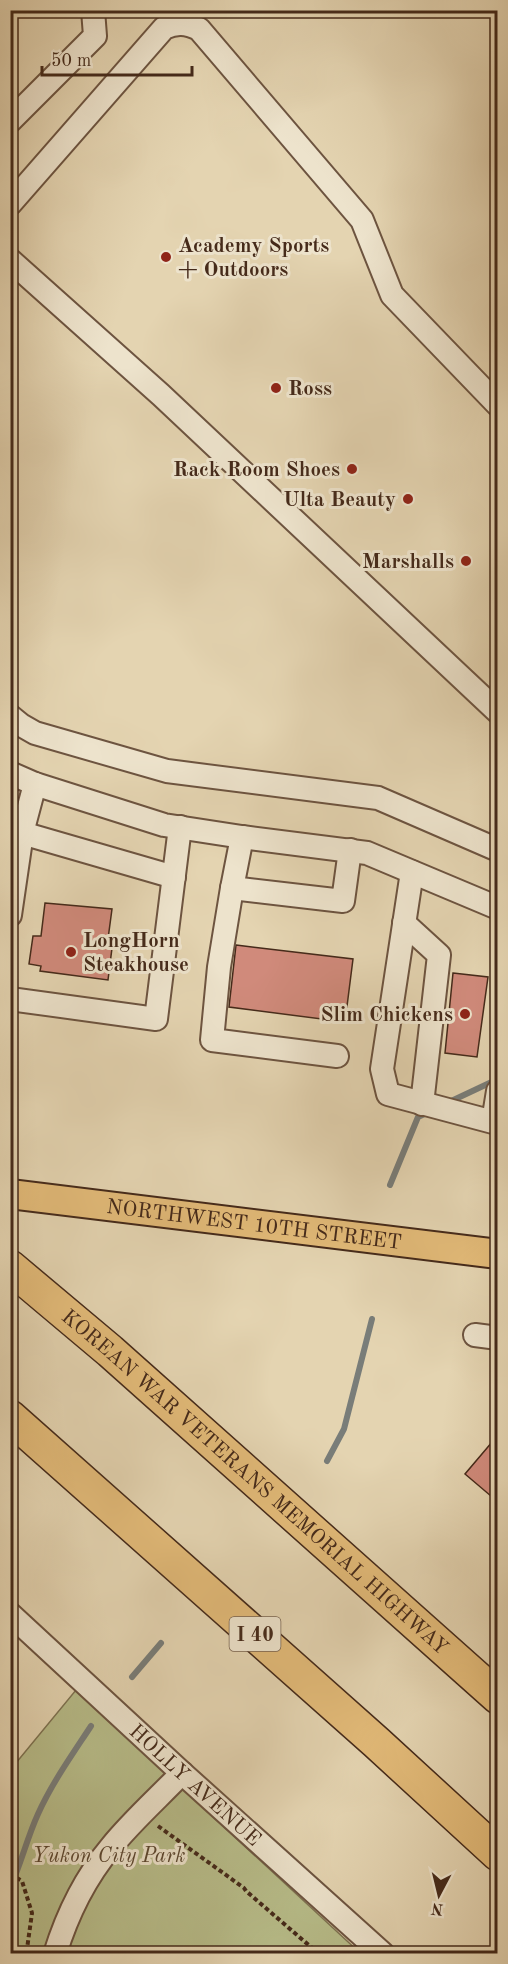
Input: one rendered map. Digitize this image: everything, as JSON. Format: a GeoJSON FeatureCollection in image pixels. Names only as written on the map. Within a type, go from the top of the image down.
{"type":"FeatureCollection","features":[{"type":"Feature","properties":{"kind":"highway","name":"KOREAN WAR VETERANS MEMORIAL HIGHWAY"},"geometry":{"type":"LineString","coordinates":[[10,1267],[110,1351],[498,1697]]}},
{"type":"Feature","properties":{"kind":"highway","name":"I 40"},"geometry":{"type":"LineString","coordinates":[[10,1417],[376,1742],[498,1854]]}},
{"type":"Feature","properties":{"kind":"main road","name":"NORTHWEST 10TH STREET"},"geometry":{"type":"LineString","coordinates":[[12,1195],[498,1254]]}},
{"type":"Feature","properties":{"kind":"street"},"geometry":{"type":"LineString","coordinates":[[10,121],[95,36],[93,10]]}},
{"type":"Feature","properties":{"kind":"street"},"geometry":{"type":"LineString","coordinates":[[10,204],[164,28],[173,24],[189,25],[199,29],[362,220],[392,295],[498,405]]}},
{"type":"Feature","properties":{"kind":"street"},"geometry":{"type":"LineString","coordinates":[[10,260],[162,394],[498,712]]}},
{"type":"Feature","properties":{"kind":"street"},"geometry":{"type":"LineString","coordinates":[[10,716],[21,726],[35,733],[167,771],[378,798],[498,850]]}},
{"type":"Feature","properties":{"kind":"street"},"geometry":{"type":"LineString","coordinates":[[10,773],[35,784],[164,825],[367,853],[498,908]]}},
{"type":"Feature","properties":{"kind":"street"},"geometry":{"type":"LineString","coordinates":[[10,915],[22,833],[35,784]]}},
{"type":"Feature","properties":{"kind":"street"},"geometry":{"type":"LineString","coordinates":[[10,999],[156,1019],[180,827]]}},
{"type":"Feature","properties":{"kind":"street"},"geometry":{"type":"LineString","coordinates":[[22,833],[174,877]]}},
{"type":"Feature","properties":{"kind":"street"},"geometry":{"type":"LineString","coordinates":[[242,837],[219,967],[212,1040],[337,1056]]}},
{"type":"Feature","properties":{"kind":"street"},"geometry":{"type":"LineString","coordinates":[[232,888],[343,901],[350,850]]}},
{"type":"Feature","properties":{"kind":"street"},"geometry":{"type":"LineString","coordinates":[[412,872],[382,1069],[388,1094],[493,1122],[498,1091]]}},
{"type":"Feature","properties":{"kind":"street"},"geometry":{"type":"LineString","coordinates":[[404,923],[439,955],[422,1104]]}},
{"type":"Feature","properties":{"kind":"street","name":"HOLLY AVENUE"},"geometry":{"type":"LineString","coordinates":[[10,1614],[182,1773],[383,1953]]}},
{"type":"Feature","properties":{"kind":"street"},"geometry":{"type":"LineString","coordinates":[[44,1953],[63,1929],[86,1881],[111,1846],[182,1773]]}},
{"type":"Feature","properties":{"kind":"path"},"geometry":{"type":"LineString","coordinates":[[153,1822],[244,1887],[264,1907],[319,1953]]}},
{"type":"Feature","properties":{"kind":"path"},"geometry":{"type":"LineString","coordinates":[[10,1874],[22,1881],[32,1913],[27,1949],[44,1953]]}},
{"type":"Feature","properties":{"kind":"green space","name":"Yukon City Park"},"geometry":{"type":"Polygon","coordinates":[[[76,1690],[360,1953],[11,1954],[11,1769],[76,1690]]]}},
{"type":"Feature","properties":{"kind":"building","name":"LongHorn Steakhouse"},"geometry":{"type":"Polygon","coordinates":[[[45,903],[112,909],[108,939],[113,940],[108,980],[40,971],[41,966],[29,964],[33,936],[41,936],[45,903]]]}},
{"type":"Feature","properties":{"kind":"building"},"geometry":{"type":"Polygon","coordinates":[[[236,945],[353,959],[345,1022],[229,1007],[236,945]]]}},
{"type":"Feature","properties":{"kind":"building"},"geometry":{"type":"Polygon","coordinates":[[[453,973],[488,977],[477,1057],[445,1053],[453,973]]]}},
{"type":"Feature","properties":{"kind":"building"},"geometry":{"type":"Polygon","coordinates":[[[498,1435],[498,1502],[465,1474],[498,1435]]]}},
{"type":"Feature","properties":{"kind":"waterway"},"geometry":{"type":"LineString","coordinates":[[447,1103],[498,1079]]}},
{"type":"Feature","properties":{"kind":"waterway"},"geometry":{"type":"LineString","coordinates":[[390,1185],[418,1117],[429,1112]]}},
{"type":"Feature","properties":{"kind":"waterway"},"geometry":{"type":"LineString","coordinates":[[327,1461],[344,1429],[372,1319]]}},
{"type":"Feature","properties":{"kind":"waterway"},"geometry":{"type":"LineString","coordinates":[[132,1677],[161,1643]]}},
{"type":"Feature","properties":{"kind":"waterway"},"geometry":{"type":"LineString","coordinates":[[10,1888],[34,1823],[63,1769],[91,1726]]}},
{"type":"Feature","properties":{"kind":"place","name":"Academy Sports + Outdoors"},"geometry":{"type":"Point","coordinates":[166,257]}},
{"type":"Feature","properties":{"kind":"place","name":"Ross"},"geometry":{"type":"Point","coordinates":[276,388]}},
{"type":"Feature","properties":{"kind":"place","name":"Rack Room Shoes"},"geometry":{"type":"Point","coordinates":[352,469]}},
{"type":"Feature","properties":{"kind":"place","name":"Ulta Beauty"},"geometry":{"type":"Point","coordinates":[408,499]}},
{"type":"Feature","properties":{"kind":"place","name":"Marshalls"},"geometry":{"type":"Point","coordinates":[466,561]}},
{"type":"Feature","properties":{"kind":"place","name":"LongHorn Steakhouse"},"geometry":{"type":"Point","coordinates":[71,952]}},
{"type":"Feature","properties":{"kind":"place","name":"Slim Chickens"},"geometry":{"type":"Point","coordinates":[465,1014]}}]}
